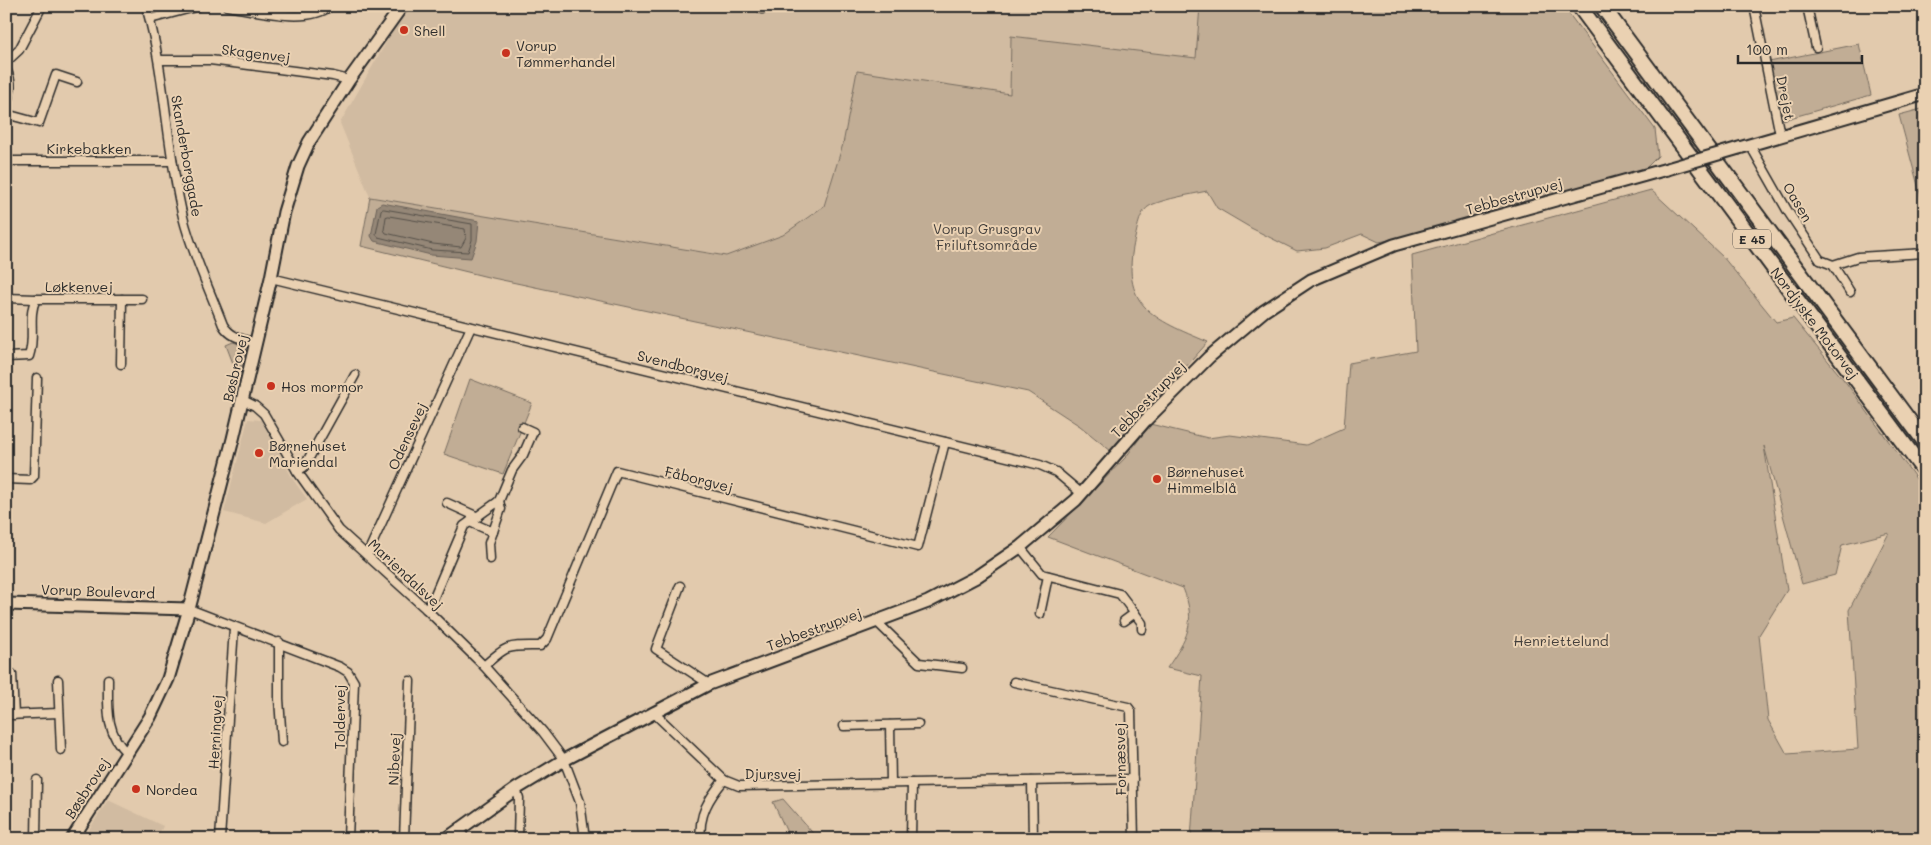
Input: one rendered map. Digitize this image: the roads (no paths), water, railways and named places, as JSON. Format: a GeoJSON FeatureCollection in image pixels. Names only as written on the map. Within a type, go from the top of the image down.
{"type":"FeatureCollection","features":[{"type":"Feature","properties":{"kind":"highway","name":"Nordjyske Motorvej"},"geometry":{"type":"LineString","coordinates":[[1579,6],[1925,472]]}},
{"type":"Feature","properties":{"kind":"highway","name":"Nordjyske Motorvej"},"geometry":{"type":"LineString","coordinates":[[1602,6],[1925,442]]}},
{"type":"Feature","properties":{"kind":"street"},"geometry":{"type":"LineString","coordinates":[[6,62],[19,50],[42,6]]}},
{"type":"Feature","properties":{"kind":"street","name":"Skanderborggade"},"geometry":{"type":"LineString","coordinates":[[146,6],[159,60],[172,161],[183,219],[227,332],[256,343]]}},
{"type":"Feature","properties":{"kind":"street"},"geometry":{"type":"LineString","coordinates":[[150,20],[199,6]]}},
{"type":"Feature","properties":{"kind":"street"},"geometry":{"type":"LineString","coordinates":[[227,6],[293,16],[308,15],[330,6]]}},
{"type":"Feature","properties":{"kind":"street","name":"Bøsbrovej"},"geometry":{"type":"LineString","coordinates":[[72,839],[150,717],[168,679],[190,609],[243,400],[284,212],[298,166],[309,142],[349,80],[402,6]]}},
{"type":"Feature","properties":{"kind":"street","name":"Drejet"},"geometry":{"type":"LineString","coordinates":[[1754,6],[1780,135]]}},
{"type":"Feature","properties":{"kind":"street"},"geometry":{"type":"LineString","coordinates":[[1807,6],[1816,47]]}},
{"type":"Feature","properties":{"kind":"street","name":"Skagenvej"},"geometry":{"type":"LineString","coordinates":[[159,60],[219,61],[333,76],[349,80]]}},
{"type":"Feature","properties":{"kind":"street"},"geometry":{"type":"LineString","coordinates":[[6,69],[11,78],[12,90],[6,105]]}},
{"type":"Feature","properties":{"kind":"street"},"geometry":{"type":"LineString","coordinates":[[6,114],[39,123],[56,75],[77,82]]}},
{"type":"Feature","properties":{"kind":"street","name":"Tebbestrupvej"},"geometry":{"type":"LineString","coordinates":[[446,839],[460,827],[516,789],[564,760],[709,684],[877,622],[946,594],[976,577],[1020,547],[1082,494],[1145,421],[1209,357],[1264,311],[1311,280],[1394,245],[1667,169],[1925,94]]}},
{"type":"Feature","properties":{"kind":"street","name":"Oasen"},"geometry":{"type":"LineString","coordinates":[[1744,146],[1820,260],[1833,265],[1850,292]]}},
{"type":"Feature","properties":{"kind":"street","name":"Kirkebakken"},"geometry":{"type":"LineString","coordinates":[[6,161],[172,161]]}},
{"type":"Feature","properties":{"kind":"street"},"geometry":{"type":"LineString","coordinates":[[1833,265],[1858,257],[1925,253]]}},
{"type":"Feature","properties":{"kind":"street","name":"Svendborgvej"},"geometry":{"type":"LineString","coordinates":[[271,278],[1040,465],[1056,472],[1082,494]]}},
{"type":"Feature","properties":{"kind":"street","name":"Løkkenvej"},"geometry":{"type":"LineString","coordinates":[[6,298],[142,299]]}},
{"type":"Feature","properties":{"kind":"street","name":"Løkkenvej"},"geometry":{"type":"LineString","coordinates":[[6,357],[29,356],[32,348],[32,305],[36,299]]}},
{"type":"Feature","properties":{"kind":"street","name":"Løkkenvej"},"geometry":{"type":"LineString","coordinates":[[121,364],[122,299]]}},
{"type":"Feature","properties":{"kind":"street","name":"Odensevej"},"geometry":{"type":"LineString","coordinates":[[367,555],[471,327]]}},
{"type":"Feature","properties":{"kind":"street"},"geometry":{"type":"LineString","coordinates":[[297,471],[304,467],[355,375]]}},
{"type":"Feature","properties":{"kind":"street"},"geometry":{"type":"LineString","coordinates":[[6,479],[30,480],[34,476],[37,378]]}},
{"type":"Feature","properties":{"kind":"street","name":"Mariendalsvej"},"geometry":{"type":"LineString","coordinates":[[243,400],[255,406],[264,414],[297,471],[339,530],[426,609],[528,712],[564,760],[580,802],[585,839]]}},
{"type":"Feature","properties":{"kind":"street"},"geometry":{"type":"LineString","coordinates":[[426,609],[433,599],[464,526],[499,502],[512,470],[523,455],[533,432],[522,427]]}},
{"type":"Feature","properties":{"kind":"street","name":"Fåborgvej"},"geometry":{"type":"LineString","coordinates":[[484,666],[500,650],[512,645],[540,646],[546,639],[617,471],[918,547],[945,442]]}},
{"type":"Feature","properties":{"kind":"street"},"geometry":{"type":"LineString","coordinates":[[446,502],[478,517]]}},
{"type":"Feature","properties":{"kind":"street"},"geometry":{"type":"LineString","coordinates":[[490,559],[489,543],[501,509],[499,502]]}},
{"type":"Feature","properties":{"kind":"street"},"geometry":{"type":"LineString","coordinates":[[470,522],[493,532]]}},
{"type":"Feature","properties":{"kind":"street"},"geometry":{"type":"LineString","coordinates":[[1020,547],[1042,574],[1120,594],[1142,623],[1142,629]]}},
{"type":"Feature","properties":{"kind":"street"},"geometry":{"type":"LineString","coordinates":[[1040,614],[1048,576]]}},
{"type":"Feature","properties":{"kind":"street"},"geometry":{"type":"LineString","coordinates":[[680,586],[656,649],[709,684]]}},
{"type":"Feature","properties":{"kind":"street","name":"Vorup Boulevard"},"geometry":{"type":"LineString","coordinates":[[6,604],[190,609]]}},
{"type":"Feature","properties":{"kind":"street","name":"Toldervej"},"geometry":{"type":"LineString","coordinates":[[190,609],[234,628],[279,642],[348,672],[354,682],[348,839]]}},
{"type":"Feature","properties":{"kind":"street"},"geometry":{"type":"LineString","coordinates":[[1124,621],[1135,613]]}},
{"type":"Feature","properties":{"kind":"street"},"geometry":{"type":"LineString","coordinates":[[877,622],[919,662],[962,668]]}},
{"type":"Feature","properties":{"kind":"street","name":"Herningvej"},"geometry":{"type":"LineString","coordinates":[[220,839],[234,628]]}},
{"type":"Feature","properties":{"kind":"street"},"geometry":{"type":"LineString","coordinates":[[279,642],[279,699],[282,742]]}},
{"type":"Feature","properties":{"kind":"street"},"geometry":{"type":"LineString","coordinates":[[12,674],[10,715],[59,713]]}},
{"type":"Feature","properties":{"kind":"street","name":"Bøsbrovej"},"geometry":{"type":"LineString","coordinates":[[108,679],[109,725],[118,745],[127,753]]}},
{"type":"Feature","properties":{"kind":"street"},"geometry":{"type":"LineString","coordinates":[[58,680],[61,750]]}},
{"type":"Feature","properties":{"kind":"street","name":"Nibevej"},"geometry":{"type":"LineString","coordinates":[[404,839],[410,681]]}},
{"type":"Feature","properties":{"kind":"street","name":"Fornæsvej"},"geometry":{"type":"LineString","coordinates":[[1014,682],[1128,707],[1131,711],[1134,839]]}},
{"type":"Feature","properties":{"kind":"street","name":"Djursvej"},"geometry":{"type":"LineString","coordinates":[[653,712],[724,780],[748,787],[912,782],[1133,779]]}},
{"type":"Feature","properties":{"kind":"street"},"geometry":{"type":"LineString","coordinates":[[844,726],[918,724]]}},
{"type":"Feature","properties":{"kind":"street"},"geometry":{"type":"LineString","coordinates":[[890,725],[892,783]]}},
{"type":"Feature","properties":{"kind":"street"},"geometry":{"type":"LineString","coordinates":[[36,839],[37,780]]}},
{"type":"Feature","properties":{"kind":"street"},"geometry":{"type":"LineString","coordinates":[[701,839],[702,817],[708,799],[724,780]]}},
{"type":"Feature","properties":{"kind":"street"},"geometry":{"type":"LineString","coordinates":[[1032,781],[1033,839]]}},
{"type":"Feature","properties":{"kind":"street"},"geometry":{"type":"LineString","coordinates":[[911,839],[912,782]]}},
{"type":"Feature","properties":{"kind":"street"},"geometry":{"type":"LineString","coordinates":[[516,789],[519,798],[518,839]]}},
{"type":"Feature","properties":{"kind":"street"},"geometry":{"type":"LineString","coordinates":[[460,827],[464,839]]}},
{"type":"Feature","properties":{"kind":"water"},"geometry":{"type":"Polygon","coordinates":[[[382,203],[479,221],[477,241],[471,258],[431,255],[374,241],[371,236],[377,206],[382,203]]]}},
{"type":"Feature","properties":{"kind":"place","name":"Shell"},"geometry":{"type":"Point","coordinates":[404,30]}},
{"type":"Feature","properties":{"kind":"place","name":"Vorup Tømmerhandel"},"geometry":{"type":"Point","coordinates":[506,53]}},
{"type":"Feature","properties":{"kind":"place","name":"Hos mormor"},"geometry":{"type":"Point","coordinates":[271,386]}},
{"type":"Feature","properties":{"kind":"place","name":"Børnehuset Mariendal"},"geometry":{"type":"Point","coordinates":[259,453]}},
{"type":"Feature","properties":{"kind":"place","name":"Børnehuset Himmelblå"},"geometry":{"type":"Point","coordinates":[1157,479]}},
{"type":"Feature","properties":{"kind":"place","name":"Nordea"},"geometry":{"type":"Point","coordinates":[136,789]}},
{"type":"Feature","properties":{"kind":"park label","name":"Vorup Grusgrav Friluftsområde"},"geometry":{"type":"Point","coordinates":[987,236]}},
{"type":"Feature","properties":{"kind":"park label","name":"Henriettelund"},"geometry":{"type":"Point","coordinates":[1561,640]}}]}
